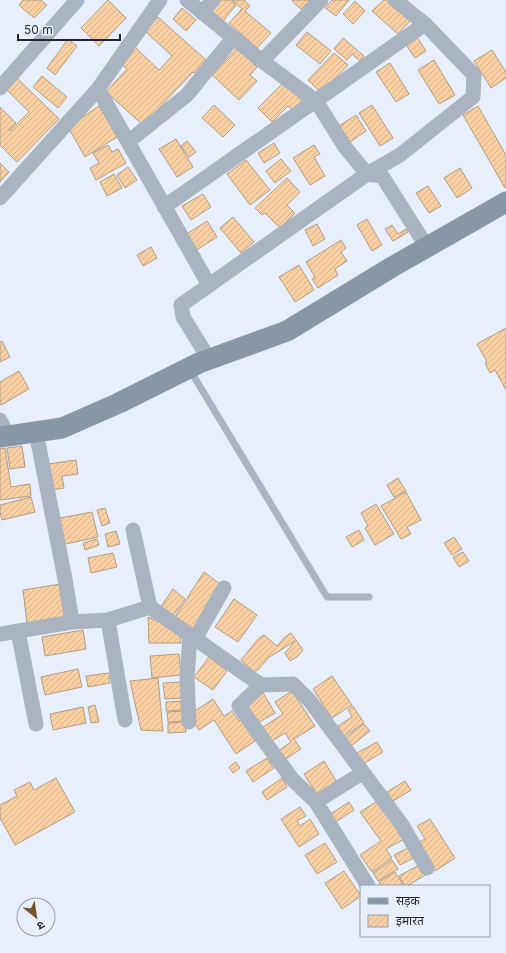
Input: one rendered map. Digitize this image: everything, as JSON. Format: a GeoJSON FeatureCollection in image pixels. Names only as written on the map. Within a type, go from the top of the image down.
{"type":"FeatureCollection","features":[{"type":"Feature","properties":{"kind":"street"},"geometry":{"type":"LineString","coordinates":[[0,88],[77,0]]}},
{"type":"Feature","properties":{"kind":"street"},"geometry":{"type":"LineString","coordinates":[[0,198],[98,89],[160,0]]}},
{"type":"Feature","properties":{"kind":"street"},"geometry":{"type":"LineString","coordinates":[[187,0],[262,61],[316,101],[345,147],[367,174],[382,176],[427,247]]}},
{"type":"Feature","properties":{"kind":"street"},"geometry":{"type":"LineString","coordinates":[[202,12],[213,0]]}},
{"type":"Feature","properties":{"kind":"street"},"geometry":{"type":"LineString","coordinates":[[262,61],[321,0]]}},
{"type":"Feature","properties":{"kind":"street"},"geometry":{"type":"LineString","coordinates":[[209,359],[183,317],[181,305],[367,174],[400,155],[473,98],[474,75],[425,24],[395,0]]}},
{"type":"Feature","properties":{"kind":"street"},"geometry":{"type":"LineString","coordinates":[[164,207],[425,24]]}},
{"type":"Feature","properties":{"kind":"street"},"geometry":{"type":"LineString","coordinates":[[128,142],[187,95],[233,38]]}},
{"type":"Feature","properties":{"kind":"street"},"geometry":{"type":"LineString","coordinates":[[98,89],[209,285]]}},
{"type":"Feature","properties":{"kind":"street"},"geometry":{"type":"LineString","coordinates":[[3,431],[36,432],[62,428],[119,403],[188,368],[287,331],[427,247],[506,202]]}},
{"type":"Feature","properties":{"kind":"street"},"geometry":{"type":"LineString","coordinates":[[36,432],[72,622]]}},
{"type":"Feature","properties":{"kind":"street"},"geometry":{"type":"LineString","coordinates":[[133,530],[150,608],[261,685],[293,684],[310,701],[402,825],[427,868]]}},
{"type":"Feature","properties":{"kind":"street"},"geometry":{"type":"LineString","coordinates":[[189,722],[187,678],[193,637],[224,588]]}},
{"type":"Feature","properties":{"kind":"street"},"geometry":{"type":"LineString","coordinates":[[0,634],[72,622],[108,620],[150,608]]}},
{"type":"Feature","properties":{"kind":"street"},"geometry":{"type":"LineString","coordinates":[[108,620],[125,720]]}},
{"type":"Feature","properties":{"kind":"street"},"geometry":{"type":"LineString","coordinates":[[18,631],[36,724]]}},
{"type":"Feature","properties":{"kind":"street"},"geometry":{"type":"LineString","coordinates":[[261,685],[239,706],[292,779],[316,802],[367,885]]}},
{"type":"Feature","properties":{"kind":"street"},"geometry":{"type":"LineString","coordinates":[[316,802],[362,773]]}},
{"type":"Feature","properties":{"kind":"lane"},"geometry":{"type":"LineString","coordinates":[[188,368],[327,597],[369,597]]}},
{"type":"Feature","properties":{"kind":"building"},"geometry":{"type":"Polygon","coordinates":[[[23,0],[41,0],[47,5],[34,18],[19,5],[23,0]]]}},
{"type":"Feature","properties":{"kind":"building"},"geometry":{"type":"Polygon","coordinates":[[[108,0],[126,18],[99,46],[81,28],[108,0]]]}},
{"type":"Feature","properties":{"kind":"building"},"geometry":{"type":"Polygon","coordinates":[[[218,0],[230,0],[236,5],[223,21],[210,10],[218,0]]]}},
{"type":"Feature","properties":{"kind":"building"},"geometry":{"type":"Polygon","coordinates":[[[232,0],[244,0],[250,6],[245,11],[271,33],[257,48],[229,23],[242,9],[232,0]]]}},
{"type":"Feature","properties":{"kind":"building"},"geometry":{"type":"Polygon","coordinates":[[[310,0],[301,9],[292,1],[310,0]]]}},
{"type":"Feature","properties":{"kind":"building"},"geometry":{"type":"Polygon","coordinates":[[[332,0],[349,0],[336,16],[325,8],[332,0]]]}},
{"type":"Feature","properties":{"kind":"building"},"geometry":{"type":"Polygon","coordinates":[[[384,0],[388,0],[411,20],[398,34],[372,11],[384,0]]]}},
{"type":"Feature","properties":{"kind":"building"},"geometry":{"type":"Polygon","coordinates":[[[355,1],[365,11],[353,24],[343,14],[355,1]]]}},
{"type":"Feature","properties":{"kind":"building"},"geometry":{"type":"Polygon","coordinates":[[[182,8],[196,20],[186,31],[173,19],[182,8]]]}},
{"type":"Feature","properties":{"kind":"building"},"geometry":{"type":"Polygon","coordinates":[[[158,17],[206,60],[143,125],[106,92],[127,69],[119,62],[134,46],[159,70],[172,56],[145,31],[158,17]]]}},
{"type":"Feature","properties":{"kind":"building"},"geometry":{"type":"Polygon","coordinates":[[[307,32],[331,51],[320,64],[296,45],[307,32]]]}},
{"type":"Feature","properties":{"kind":"building"},"geometry":{"type":"Polygon","coordinates":[[[415,34],[426,51],[415,58],[404,42],[415,34]]]}},
{"type":"Feature","properties":{"kind":"building"},"geometry":{"type":"Polygon","coordinates":[[[343,38],[364,56],[360,61],[352,54],[347,60],[334,49],[343,38]]]}},
{"type":"Feature","properties":{"kind":"building"},"geometry":{"type":"Polygon","coordinates":[[[68,39],[77,46],[55,75],[47,68],[68,39]]]}},
{"type":"Feature","properties":{"kind":"building"},"geometry":{"type":"Polygon","coordinates":[[[237,48],[257,67],[250,75],[257,81],[239,100],[212,75],[237,48]]]}},
{"type":"Feature","properties":{"kind":"building"},"geometry":{"type":"Polygon","coordinates":[[[492,50],[506,72],[506,78],[491,88],[474,61],[492,50]]]}},
{"type":"Feature","properties":{"kind":"building"},"geometry":{"type":"Polygon","coordinates":[[[334,53],[348,65],[321,93],[308,80],[334,53]]]}},
{"type":"Feature","properties":{"kind":"building"},"geometry":{"type":"Polygon","coordinates":[[[434,60],[455,95],[439,104],[418,70],[434,60]]]}},
{"type":"Feature","properties":{"kind":"building"},"geometry":{"type":"Polygon","coordinates":[[[390,63],[409,94],[396,102],[376,72],[390,63]]]}},
{"type":"Feature","properties":{"kind":"building"},"geometry":{"type":"Polygon","coordinates":[[[42,76],[67,97],[58,108],[33,87],[42,76]]]}},
{"type":"Feature","properties":{"kind":"building"},"geometry":{"type":"Polygon","coordinates":[[[16,77],[59,119],[17,162],[0,145],[0,107],[16,123],[9,130],[10,131],[29,112],[5,88],[16,77]]]}},
{"type":"Feature","properties":{"kind":"building"},"geometry":{"type":"Polygon","coordinates":[[[284,82],[302,101],[293,110],[288,106],[272,122],[258,108],[284,82]]]}},
{"type":"Feature","properties":{"kind":"building"},"geometry":{"type":"Polygon","coordinates":[[[214,105],[235,125],[223,137],[202,118],[214,105]]]}},
{"type":"Feature","properties":{"kind":"building"},"geometry":{"type":"Polygon","coordinates":[[[372,105],[393,138],[380,146],[359,113],[372,105]]]}},
{"type":"Feature","properties":{"kind":"building"},"geometry":{"type":"Polygon","coordinates":[[[99,106],[117,137],[85,157],[68,127],[99,106]]]}},
{"type":"Feature","properties":{"kind":"building"},"geometry":{"type":"Polygon","coordinates":[[[478,106],[506,155],[505,188],[463,115],[478,106]]]}},
{"type":"Feature","properties":{"kind":"building"},"geometry":{"type":"Polygon","coordinates":[[[356,115],[366,131],[350,142],[339,126],[356,115]]]}},
{"type":"Feature","properties":{"kind":"building"},"geometry":{"type":"Polygon","coordinates":[[[176,139],[193,167],[177,177],[159,149],[176,139]]]}},
{"type":"Feature","properties":{"kind":"building"},"geometry":{"type":"Polygon","coordinates":[[[187,141],[196,152],[189,157],[181,146],[187,141]]]}},
{"type":"Feature","properties":{"kind":"building"},"geometry":{"type":"Polygon","coordinates":[[[274,143],[280,153],[264,163],[258,153],[274,143]]]}},
{"type":"Feature","properties":{"kind":"building"},"geometry":{"type":"Polygon","coordinates":[[[108,145],[112,152],[118,149],[126,163],[96,180],[90,168],[99,163],[93,153],[108,145]]]}},
{"type":"Feature","properties":{"kind":"building"},"geometry":{"type":"Polygon","coordinates":[[[314,145],[320,154],[314,157],[325,176],[310,185],[293,158],[314,145]]]}},
{"type":"Feature","properties":{"kind":"building"},"geometry":{"type":"Polygon","coordinates":[[[281,159],[291,171],[275,183],[266,171],[281,159]]]}},
{"type":"Feature","properties":{"kind":"building"},"geometry":{"type":"Polygon","coordinates":[[[246,160],[270,190],[250,205],[227,174],[246,160]]]}},
{"type":"Feature","properties":{"kind":"building"},"geometry":{"type":"Polygon","coordinates":[[[0,163],[9,172],[0,182],[0,163]]]}},
{"type":"Feature","properties":{"kind":"building"},"geometry":{"type":"Polygon","coordinates":[[[128,167],[137,180],[125,188],[117,175],[128,167]]]}},
{"type":"Feature","properties":{"kind":"building"},"geometry":{"type":"Polygon","coordinates":[[[460,168],[472,188],[457,198],[444,178],[460,168]]]}},
{"type":"Feature","properties":{"kind":"building"},"geometry":{"type":"Polygon","coordinates":[[[114,174],[122,188],[107,196],[100,182],[114,174]]]}},
{"type":"Feature","properties":{"kind":"building"},"geometry":{"type":"Polygon","coordinates":[[[287,178],[300,192],[287,205],[295,213],[280,228],[265,213],[262,215],[255,208],[287,178]]]}},
{"type":"Feature","properties":{"kind":"building"},"geometry":{"type":"Polygon","coordinates":[[[428,186],[441,206],[429,213],[416,193],[428,186]]]}},
{"type":"Feature","properties":{"kind":"building"},"geometry":{"type":"Polygon","coordinates":[[[203,194],[211,207],[191,220],[182,206],[203,194]]]}},
{"type":"Feature","properties":{"kind":"building"},"geometry":{"type":"Polygon","coordinates":[[[233,217],[254,242],[241,253],[220,228],[233,217]]]}},
{"type":"Feature","properties":{"kind":"building"},"geometry":{"type":"Polygon","coordinates":[[[367,219],[382,245],[372,251],[357,225],[367,219]]]}},
{"type":"Feature","properties":{"kind":"building"},"geometry":{"type":"Polygon","coordinates":[[[207,221],[217,237],[195,251],[185,235],[207,221]]]}},
{"type":"Feature","properties":{"kind":"building"},"geometry":{"type":"Polygon","coordinates":[[[317,224],[325,239],[313,246],[305,230],[317,224]]]}},
{"type":"Feature","properties":{"kind":"building"},"geometry":{"type":"Polygon","coordinates":[[[392,225],[398,234],[406,229],[408,232],[393,241],[385,229],[392,225]]]}},
{"type":"Feature","properties":{"kind":"building"},"geometry":{"type":"Polygon","coordinates":[[[341,240],[346,248],[341,252],[347,261],[335,269],[338,275],[318,288],[312,279],[315,277],[306,262],[341,240]]]}},
{"type":"Feature","properties":{"kind":"building"},"geometry":{"type":"Polygon","coordinates":[[[151,247],[157,258],[143,266],[137,255],[151,247]]]}},
{"type":"Feature","properties":{"kind":"building"},"geometry":{"type":"Polygon","coordinates":[[[299,265],[314,290],[295,302],[279,277],[299,265]]]}},
{"type":"Feature","properties":{"kind":"building"},"geometry":{"type":"Polygon","coordinates":[[[506,328],[506,390],[495,370],[490,373],[485,363],[487,362],[477,344],[506,328]]]}},
{"type":"Feature","properties":{"kind":"building"},"geometry":{"type":"Polygon","coordinates":[[[2,341],[10,357],[0,362],[0,342],[2,341]]]}},
{"type":"Feature","properties":{"kind":"building"},"geometry":{"type":"Polygon","coordinates":[[[19,371],[29,389],[1,405],[0,382],[19,371]]]}},
{"type":"Feature","properties":{"kind":"building"},"geometry":{"type":"Polygon","coordinates":[[[22,446],[25,467],[10,469],[7,448],[22,446]]]}},
{"type":"Feature","properties":{"kind":"building"},"geometry":{"type":"Polygon","coordinates":[[[5,448],[11,487],[30,484],[31,496],[0,500],[0,449],[5,448]]]}},
{"type":"Feature","properties":{"kind":"building"},"geometry":{"type":"Polygon","coordinates":[[[76,460],[78,474],[62,476],[64,488],[51,490],[48,464],[76,460]]]}},
{"type":"Feature","properties":{"kind":"building"},"geometry":{"type":"Polygon","coordinates":[[[398,478],[406,491],[394,497],[387,485],[398,478]]]}},
{"type":"Feature","properties":{"kind":"building"},"geometry":{"type":"Polygon","coordinates":[[[406,492],[421,520],[407,527],[411,534],[401,539],[381,506],[406,492]]]}},
{"type":"Feature","properties":{"kind":"building"},"geometry":{"type":"Polygon","coordinates":[[[31,497],[35,512],[2,520],[0,505],[31,497]]]}},
{"type":"Feature","properties":{"kind":"building"},"geometry":{"type":"Polygon","coordinates":[[[376,504],[394,534],[375,545],[365,528],[368,526],[361,513],[376,504]]]}},
{"type":"Feature","properties":{"kind":"building"},"geometry":{"type":"Polygon","coordinates":[[[105,508],[110,523],[102,526],[97,510],[105,508]]]}},
{"type":"Feature","properties":{"kind":"building"},"geometry":{"type":"Polygon","coordinates":[[[92,512],[98,537],[61,545],[55,519],[92,512]]]}},
{"type":"Feature","properties":{"kind":"building"},"geometry":{"type":"Polygon","coordinates":[[[359,530],[364,540],[352,547],[346,537],[359,530]]]}},
{"type":"Feature","properties":{"kind":"building"},"geometry":{"type":"Polygon","coordinates":[[[116,531],[120,544],[108,547],[105,534],[116,531]]]}},
{"type":"Feature","properties":{"kind":"building"},"geometry":{"type":"Polygon","coordinates":[[[454,537],[462,549],[452,555],[444,543],[454,537]]]}},
{"type":"Feature","properties":{"kind":"building"},"geometry":{"type":"Polygon","coordinates":[[[97,539],[99,545],[85,550],[83,543],[97,539]]]}},
{"type":"Feature","properties":{"kind":"building"},"geometry":{"type":"Polygon","coordinates":[[[463,552],[469,561],[459,567],[453,557],[463,552]]]}},
{"type":"Feature","properties":{"kind":"building"},"geometry":{"type":"Polygon","coordinates":[[[113,553],[117,567],[91,573],[88,558],[113,553]]]}},
{"type":"Feature","properties":{"kind":"building"},"geometry":{"type":"Polygon","coordinates":[[[204,572],[221,585],[190,635],[173,620],[204,572]]]}},
{"type":"Feature","properties":{"kind":"building"},"geometry":{"type":"Polygon","coordinates":[[[61,584],[66,619],[27,623],[23,590],[61,584]]]}},
{"type":"Feature","properties":{"kind":"building"},"geometry":{"type":"Polygon","coordinates":[[[173,589],[185,599],[173,616],[160,608],[173,589]]]}},
{"type":"Feature","properties":{"kind":"building"},"geometry":{"type":"Polygon","coordinates":[[[234,599],[257,615],[238,642],[215,627],[234,599]]]}},
{"type":"Feature","properties":{"kind":"building"},"geometry":{"type":"Polygon","coordinates":[[[148,617],[179,631],[181,643],[149,643],[148,617]]]}},
{"type":"Feature","properties":{"kind":"building"},"geometry":{"type":"Polygon","coordinates":[[[83,630],[86,649],[45,656],[42,637],[83,630]]]}},
{"type":"Feature","properties":{"kind":"building"},"geometry":{"type":"Polygon","coordinates":[[[291,633],[303,650],[298,656],[290,661],[285,653],[295,641],[268,658],[259,669],[254,672],[241,660],[258,639],[264,635],[277,646],[291,633]]]}},
{"type":"Feature","properties":{"kind":"building"},"geometry":{"type":"Polygon","coordinates":[[[179,654],[181,675],[152,678],[150,656],[179,654]]]}},
{"type":"Feature","properties":{"kind":"building"},"geometry":{"type":"Polygon","coordinates":[[[209,657],[227,671],[213,690],[194,677],[209,657]]]}},
{"type":"Feature","properties":{"kind":"building"},"geometry":{"type":"Polygon","coordinates":[[[78,669],[82,687],[45,695],[41,677],[78,669]]]}},
{"type":"Feature","properties":{"kind":"building"},"geometry":{"type":"Polygon","coordinates":[[[109,673],[110,683],[88,687],[86,676],[109,673]]]}},
{"type":"Feature","properties":{"kind":"building"},"geometry":{"type":"Polygon","coordinates":[[[332,676],[352,705],[332,718],[313,689],[332,676]]]}},
{"type":"Feature","properties":{"kind":"building"},"geometry":{"type":"Polygon","coordinates":[[[158,678],[163,731],[141,730],[130,681],[158,678]]]}},
{"type":"Feature","properties":{"kind":"building"},"geometry":{"type":"Polygon","coordinates":[[[181,682],[183,698],[165,699],[163,683],[181,682]]]}},
{"type":"Feature","properties":{"kind":"building"},"geometry":{"type":"Polygon","coordinates":[[[262,691],[275,713],[256,724],[243,703],[262,691]]]}},
{"type":"Feature","properties":{"kind":"building"},"geometry":{"type":"Polygon","coordinates":[[[292,691],[315,726],[294,739],[301,749],[281,762],[275,753],[291,742],[285,733],[272,741],[263,727],[283,714],[275,702],[292,691]]]}},
{"type":"Feature","properties":{"kind":"building"},"geometry":{"type":"Polygon","coordinates":[[[213,699],[224,716],[232,711],[239,721],[241,720],[255,741],[236,754],[214,720],[199,730],[189,715],[213,699]]]}},
{"type":"Feature","properties":{"kind":"building"},"geometry":{"type":"Polygon","coordinates":[[[184,701],[184,710],[166,711],[166,702],[184,701]]]}},
{"type":"Feature","properties":{"kind":"building"},"geometry":{"type":"Polygon","coordinates":[[[95,705],[99,722],[91,723],[88,707],[95,705]]]}},
{"type":"Feature","properties":{"kind":"building"},"geometry":{"type":"Polygon","coordinates":[[[353,706],[364,723],[344,736],[338,726],[352,717],[348,710],[353,706]]]}},
{"type":"Feature","properties":{"kind":"building"},"geometry":{"type":"Polygon","coordinates":[[[83,707],[86,723],[53,730],[50,714],[83,707]]]}},
{"type":"Feature","properties":{"kind":"building"},"geometry":{"type":"Polygon","coordinates":[[[185,711],[185,721],[168,722],[167,712],[185,711]]]}},
{"type":"Feature","properties":{"kind":"building"},"geometry":{"type":"Polygon","coordinates":[[[185,722],[186,732],[168,733],[168,723],[185,722]]]}},
{"type":"Feature","properties":{"kind":"building"},"geometry":{"type":"Polygon","coordinates":[[[364,724],[370,731],[351,746],[345,738],[364,724]]]}},
{"type":"Feature","properties":{"kind":"building"},"geometry":{"type":"Polygon","coordinates":[[[377,742],[383,752],[363,764],[357,753],[377,742]]]}},
{"type":"Feature","properties":{"kind":"building"},"geometry":{"type":"Polygon","coordinates":[[[267,758],[274,768],[253,782],[246,771],[267,758]]]}},
{"type":"Feature","properties":{"kind":"building"},"geometry":{"type":"Polygon","coordinates":[[[324,761],[338,784],[318,796],[304,774],[324,761]]]}},
{"type":"Feature","properties":{"kind":"building"},"geometry":{"type":"Polygon","coordinates":[[[236,762],[240,768],[233,773],[229,767],[236,762]]]}},
{"type":"Feature","properties":{"kind":"building"},"geometry":{"type":"Polygon","coordinates":[[[56,778],[75,812],[15,845],[0,818],[0,805],[17,796],[14,790],[30,782],[34,790],[56,778]]]}},
{"type":"Feature","properties":{"kind":"building"},"geometry":{"type":"Polygon","coordinates":[[[282,778],[287,787],[267,800],[262,792],[282,778]]]}},
{"type":"Feature","properties":{"kind":"building"},"geometry":{"type":"Polygon","coordinates":[[[405,781],[411,790],[393,801],[387,792],[405,781]]]}},
{"type":"Feature","properties":{"kind":"building"},"geometry":{"type":"Polygon","coordinates":[[[379,800],[406,838],[386,849],[392,858],[372,872],[360,855],[381,841],[360,812],[379,800]]]}},
{"type":"Feature","properties":{"kind":"building"},"geometry":{"type":"Polygon","coordinates":[[[349,802],[354,810],[334,823],[329,815],[349,802]]]}},
{"type":"Feature","properties":{"kind":"building"},"geometry":{"type":"Polygon","coordinates":[[[300,807],[306,816],[297,821],[300,826],[310,819],[319,834],[299,847],[281,819],[300,807]]]}},
{"type":"Feature","properties":{"kind":"building"},"geometry":{"type":"Polygon","coordinates":[[[430,819],[455,858],[435,871],[417,843],[425,839],[417,826],[430,819]]]}},
{"type":"Feature","properties":{"kind":"building"},"geometry":{"type":"Polygon","coordinates":[[[325,843],[337,862],[317,874],[305,855],[325,843]]]}},
{"type":"Feature","properties":{"kind":"building"},"geometry":{"type":"Polygon","coordinates":[[[412,846],[417,856],[400,865],[394,855],[412,846]]]}},
{"type":"Feature","properties":{"kind":"building"},"geometry":{"type":"Polygon","coordinates":[[[392,860],[398,869],[378,881],[373,873],[392,860]]]}},
{"type":"Feature","properties":{"kind":"building"},"geometry":{"type":"Polygon","coordinates":[[[421,864],[427,874],[409,885],[404,885],[399,876],[421,864]]]}},
{"type":"Feature","properties":{"kind":"building"},"geometry":{"type":"Polygon","coordinates":[[[344,871],[360,897],[342,909],[325,883],[344,871]]]}},
{"type":"Feature","properties":{"kind":"building"},"geometry":{"type":"Polygon","coordinates":[[[395,872],[403,885],[380,885],[379,882],[395,872]]]}}]}
